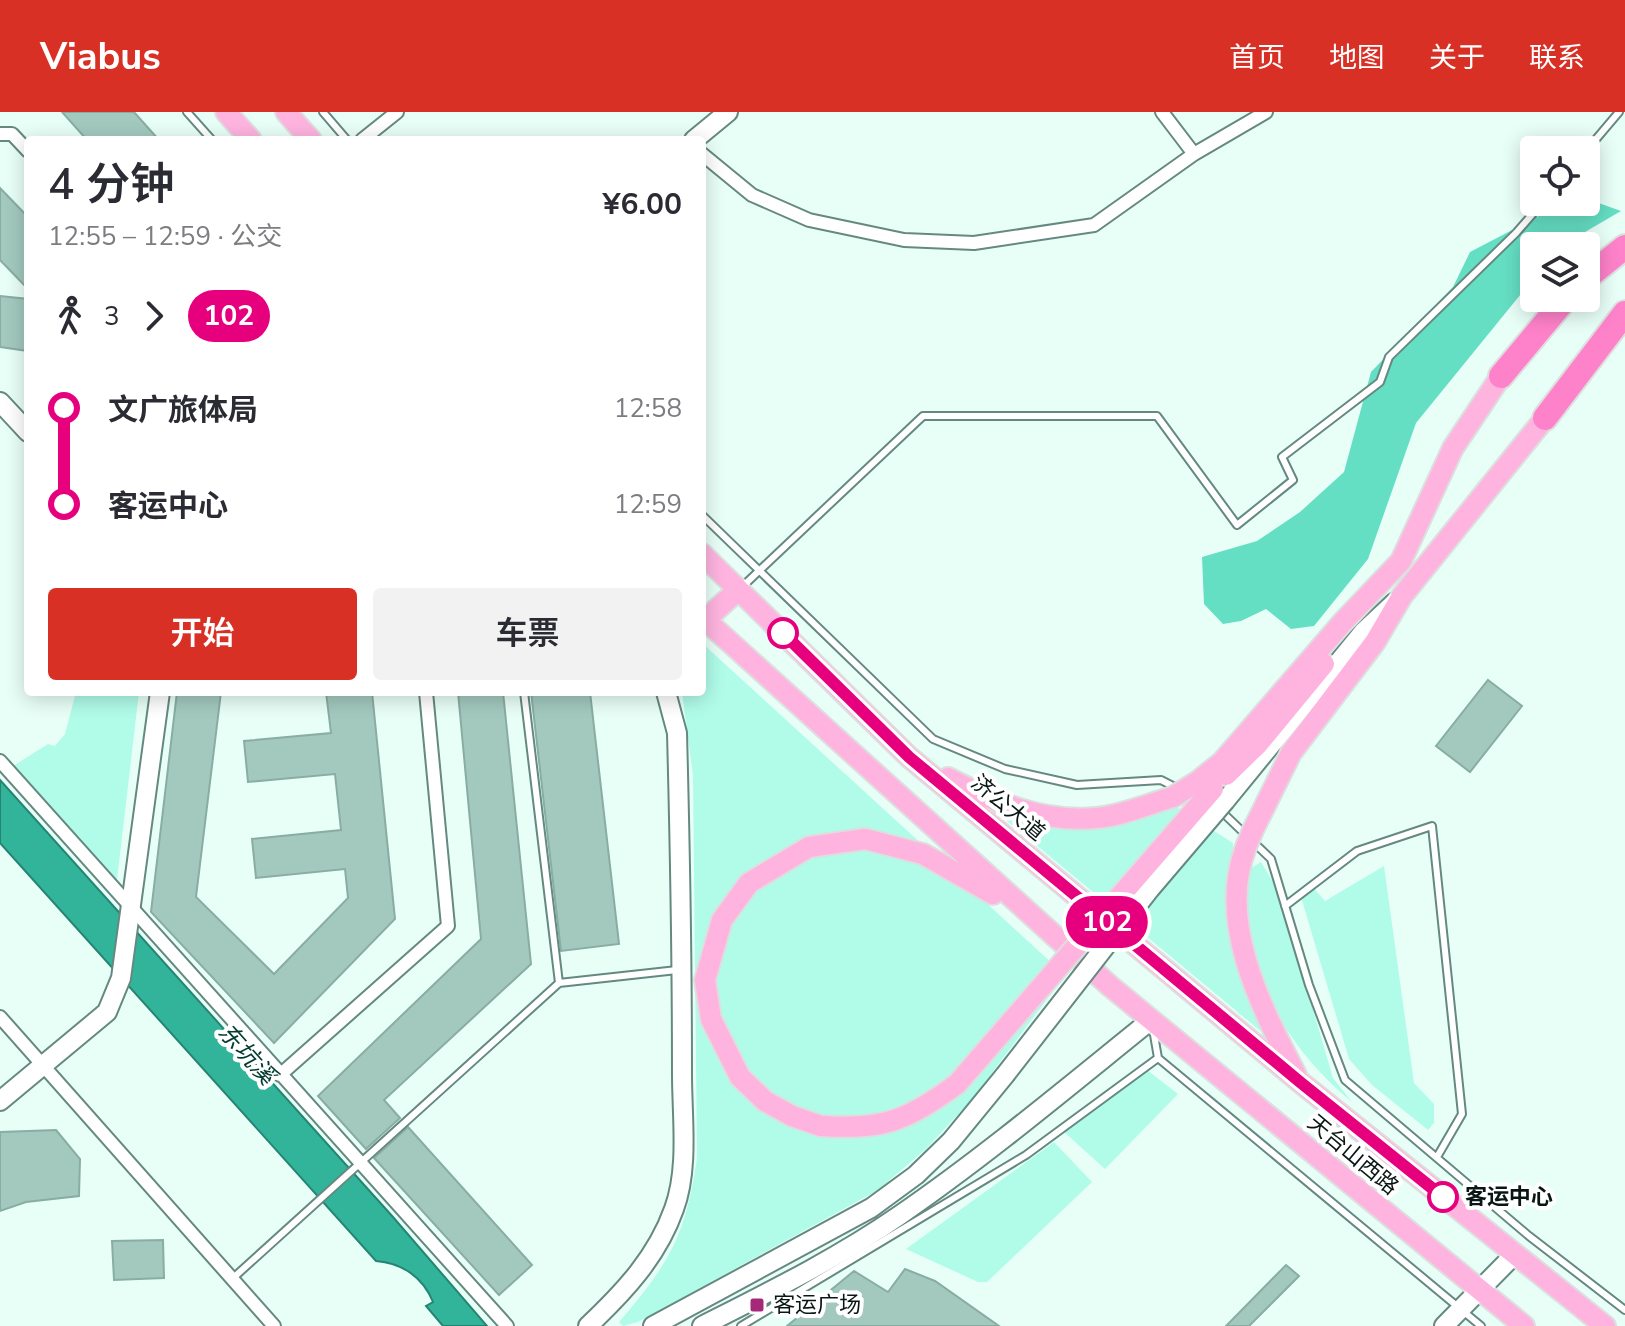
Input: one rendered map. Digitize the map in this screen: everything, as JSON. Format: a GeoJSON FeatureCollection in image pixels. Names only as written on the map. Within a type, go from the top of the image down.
{"type":"FeatureCollection","features":[{"type":"Feature","properties":{"kind":"highway"},"geometry":{"type":"LineString","coordinates":[[1600,267],[1625,247]]}},
{"type":"Feature","properties":{"kind":"highway"},"geometry":{"type":"LineString","coordinates":[[1501,376],[1554,312]]}},
{"type":"Feature","properties":{"kind":"highway"},"geometry":{"type":"LineString","coordinates":[[1545,418],[1625,313]]}},
{"type":"Feature","properties":{"kind":"main road"},"geometry":{"type":"LineString","coordinates":[[226,112],[247,136]]}},
{"type":"Feature","properties":{"kind":"main road"},"geometry":{"type":"LineString","coordinates":[[286,112],[307,136]]}},
{"type":"Feature","properties":{"kind":"main road"},"geometry":{"type":"LineString","coordinates":[[699,136],[728,112]]}},
{"type":"Feature","properties":{"kind":"main road"},"geometry":{"type":"LineString","coordinates":[[653,1326],[871,1208],[916,1175],[951,1141],[1150,889],[1212,790],[1222,762],[1342,623],[1401,561],[1453,448],[1501,376]]}},
{"type":"Feature","properties":{"kind":"main road"},"geometry":{"type":"LineString","coordinates":[[0,402],[24,428]]}},
{"type":"Feature","properties":{"kind":"main road"},"geometry":{"type":"LineString","coordinates":[[1300,1082],[1258,999],[1241,941],[1238,885],[1249,838],[1291,753],[1375,642],[1402,596],[1545,418]]}},
{"type":"Feature","properties":{"kind":"main road","name":"济公大道"},"geometry":{"type":"LineString","coordinates":[[706,558],[909,757],[1300,1082]]}},
{"type":"Feature","properties":{"kind":"main road"},"geometry":{"type":"LineString","coordinates":[[909,757],[991,800],[1041,816],[1097,818],[1173,797],[1212,790],[1258,744],[1355,627],[1382,583]]}},
{"type":"Feature","properties":{"kind":"main road"},"geometry":{"type":"LineString","coordinates":[[706,617],[738,590]]}},
{"type":"Feature","properties":{"kind":"main road"},"geometry":{"type":"LineString","coordinates":[[1025,912],[923,854],[865,839],[809,847],[749,883],[722,920],[705,980],[711,1019],[725,1053],[748,1085],[765,1101],[792,1116],[821,1126],[860,1128],[893,1122],[925,1107],[957,1084],[1212,790],[1364,631],[1402,596]]}},
{"type":"Feature","properties":{"kind":"main road"},"geometry":{"type":"LineString","coordinates":[[702,1326],[789,1282],[898,1217],[983,1154],[1151,1020],[1025,912],[706,621]]}},
{"type":"Feature","properties":{"kind":"main road"},"geometry":{"type":"LineString","coordinates":[[0,1101],[107,1012],[121,978],[159,696]]}},
{"type":"Feature","properties":{"kind":"main road"},"geometry":{"type":"LineString","coordinates":[[588,1326],[627,1289],[654,1251],[675,1207],[682,1160],[677,733],[667,696]]}},
{"type":"Feature","properties":{"kind":"main road","name":"天台山西路"},"geometry":{"type":"LineString","coordinates":[[1151,1020],[1524,1326]]}},
{"type":"Feature","properties":{"kind":"main road","name":"天台山西路"},"geometry":{"type":"LineString","coordinates":[[1300,1082],[1605,1326]]}},
{"type":"Feature","properties":{"kind":"main road"},"geometry":{"type":"LineString","coordinates":[[1444,1326],[1515,1254]]}},
{"type":"Feature","properties":{"kind":"street"},"geometry":{"type":"LineString","coordinates":[[367,136],[397,112]]}},
{"type":"Feature","properties":{"kind":"street"},"geometry":{"type":"LineString","coordinates":[[1162,112],[1194,154]]}},
{"type":"Feature","properties":{"kind":"street"},"geometry":{"type":"LineString","coordinates":[[706,157],[752,195],[809,220],[904,240],[974,243],[1094,225],[1194,154],[1266,112]]}},
{"type":"Feature","properties":{"kind":"street"},"geometry":{"type":"LineString","coordinates":[[0,134],[12,134],[24,147]]}},
{"type":"Feature","properties":{"kind":"street"},"geometry":{"type":"LineString","coordinates":[[280,1075],[448,926],[426,696]]}},
{"type":"Feature","properties":{"kind":"street"},"geometry":{"type":"LineString","coordinates":[[0,761],[507,1326]]}},
{"type":"Feature","properties":{"kind":"street"},"geometry":{"type":"LineString","coordinates":[[0,1017],[274,1326]]}},
{"type":"Feature","properties":{"kind":"lane"},"geometry":{"type":"LineString","coordinates":[[187,112],[208,136]]}},
{"type":"Feature","properties":{"kind":"lane"},"geometry":{"type":"LineString","coordinates":[[323,112],[344,136]]}},
{"type":"Feature","properties":{"kind":"lane"},"geometry":{"type":"LineString","coordinates":[[1599,136],[1619,112]]}},
{"type":"Feature","properties":{"kind":"lane"},"geometry":{"type":"LineString","coordinates":[[738,590],[923,416],[1157,416],[1237,525],[1293,480],[1282,457],[1380,382],[1389,357],[1531,216]]}},
{"type":"Feature","properties":{"kind":"lane"},"geometry":{"type":"LineString","coordinates":[[706,519],[933,739],[1005,769],[1077,785],[1161,780],[1221,811],[1271,859],[1309,985],[1345,1080],[1529,1236],[1625,1310]]}},
{"type":"Feature","properties":{"kind":"lane"},"geometry":{"type":"LineString","coordinates":[[524,696],[559,983]]}},
{"type":"Feature","properties":{"kind":"lane"},"geometry":{"type":"LineString","coordinates":[[1285,906],[1357,851],[1432,826],[1462,1114],[1437,1157]]}},
{"type":"Feature","properties":{"kind":"lane"},"geometry":{"type":"LineString","coordinates":[[232,1279],[559,983],[682,970]]}},
{"type":"Feature","properties":{"kind":"lane"},"geometry":{"type":"LineString","coordinates":[[1151,1020],[1158,1058],[1481,1326]]}},
{"type":"Feature","properties":{"kind":"lane"},"geometry":{"type":"LineString","coordinates":[[741,1326],[1026,1155],[1158,1058]]}},
{"type":"Feature","properties":{"kind":"shaded area"},"geometry":{"type":"Polygon","coordinates":[[[1600,204],[1621,211],[1585,232],[1520,232],[1520,295],[1416,423],[1368,559],[1314,626],[1291,629],[1266,609],[1241,621],[1223,624],[1204,604],[1202,557],[1257,541],[1300,512],[1344,472],[1371,372],[1453,287],[1470,252],[1539,216],[1600,216],[1600,204]]]}},
{"type":"Feature","properties":{"kind":"shaded area"},"geometry":{"type":"Polygon","coordinates":[[[706,647],[1065,975],[974,1097],[926,1149],[878,1190],[638,1322],[623,1326],[619,1322],[651,1283],[673,1247],[687,1208],[697,1158],[693,776],[683,696],[706,696],[706,647]]]}},
{"type":"Feature","properties":{"kind":"shaded area"},"geometry":{"type":"Polygon","coordinates":[[[75,696],[139,696],[117,880],[93,869],[13,766],[48,744],[55,746],[65,734],[75,696]]]}},
{"type":"Feature","properties":{"kind":"shaded area"},"geometry":{"type":"Polygon","coordinates":[[[0,780],[393,1217],[487,1326],[443,1326],[426,1306],[433,1302],[424,1285],[403,1268],[376,1261],[0,843],[0,780]]]}},
{"type":"Feature","properties":{"kind":"shaded area"},"geometry":{"type":"Polygon","coordinates":[[[1175,806],[1233,843],[1230,921],[1241,977],[1263,1033],[1000,815],[1086,827],[1133,822],[1175,806]]]}},
{"type":"Feature","properties":{"kind":"shaded area"},"geometry":{"type":"Polygon","coordinates":[[[1261,862],[1278,890],[1333,1078],[1352,1102],[1311,1062],[1293,1039],[1265,989],[1248,934],[1245,905],[1251,868],[1261,862]]]}},
{"type":"Feature","properties":{"kind":"shaded area"},"geometry":{"type":"Polygon","coordinates":[[[1384,866],[1414,1083],[1434,1104],[1434,1123],[1428,1130],[1372,1085],[1349,1059],[1301,897],[1302,888],[1311,885],[1325,901],[1384,866]]]}},
{"type":"Feature","properties":{"kind":"shaded area"},"geometry":{"type":"Polygon","coordinates":[[[1147,1070],[1178,1094],[1105,1169],[1064,1132],[1147,1070]]]}},
{"type":"Feature","properties":{"kind":"shaded area"},"geometry":{"type":"Polygon","coordinates":[[[1054,1142],[1092,1182],[987,1282],[978,1282],[906,1249],[1054,1142]]]}},
{"type":"Feature","properties":{"kind":"building"},"geometry":{"type":"Polygon","coordinates":[[[62,112],[134,112],[155,136],[83,136],[62,112]]]}},
{"type":"Feature","properties":{"kind":"building"},"geometry":{"type":"Polygon","coordinates":[[[0,188],[24,213],[24,285],[0,260],[0,188]]]}},
{"type":"Feature","properties":{"kind":"building"},"geometry":{"type":"Polygon","coordinates":[[[0,296],[24,299],[24,350],[0,347],[0,296]]]}},
{"type":"Feature","properties":{"kind":"building"},"geometry":{"type":"Polygon","coordinates":[[[1488,680],[1522,706],[1470,772],[1436,746],[1488,680]]]}},
{"type":"Feature","properties":{"kind":"building"},"geometry":{"type":"Polygon","coordinates":[[[177,696],[221,696],[196,897],[274,974],[348,898],[345,869],[256,878],[252,839],[341,830],[335,774],[248,782],[244,741],[331,733],[326,696],[372,696],[395,919],[274,1043],[151,912],[177,696]]]}},
{"type":"Feature","properties":{"kind":"building"},"geometry":{"type":"Polygon","coordinates":[[[458,696],[503,696],[531,964],[384,1100],[400,1118],[366,1149],[318,1096],[481,939],[458,696]]]}},
{"type":"Feature","properties":{"kind":"building"},"geometry":{"type":"Polygon","coordinates":[[[531,696],[590,696],[619,944],[561,951],[531,696]]]}},
{"type":"Feature","properties":{"kind":"building"},"geometry":{"type":"Polygon","coordinates":[[[408,1127],[532,1265],[499,1295],[374,1158],[408,1127]]]}},
{"type":"Feature","properties":{"kind":"building"},"geometry":{"type":"Polygon","coordinates":[[[56,1130],[80,1159],[79,1196],[26,1202],[0,1211],[0,1132],[56,1130]]]}},
{"type":"Feature","properties":{"kind":"building"},"geometry":{"type":"Polygon","coordinates":[[[163,1240],[164,1278],[114,1280],[112,1241],[163,1240]]]}},
{"type":"Feature","properties":{"kind":"building"},"geometry":{"type":"Polygon","coordinates":[[[1286,1265],[1299,1276],[1249,1326],[1226,1326],[1286,1265]]]}},
{"type":"Feature","properties":{"kind":"building"},"geometry":{"type":"Polygon","coordinates":[[[905,1269],[935,1281],[999,1326],[787,1326],[854,1271],[888,1292],[905,1269]]]}},
{"type":"Feature","properties":{"kind":"bus line","name":"102"},"geometry":{"type":"LineString","coordinates":[[783,633],[909,757],[1443,1197]]}},
{"type":"Feature","properties":{"kind":"place","name":"客运中心"},"geometry":{"type":"Point","coordinates":[1443,1197]}},
{"type":"Feature","properties":{"kind":"place","name":"客运广场"},"geometry":{"type":"Point","coordinates":[757,1305]}},
{"type":"Feature","properties":{"kind":"water label","name":"东坑溪"},"geometry":{"type":"Point","coordinates":[247,1054]}}]}
